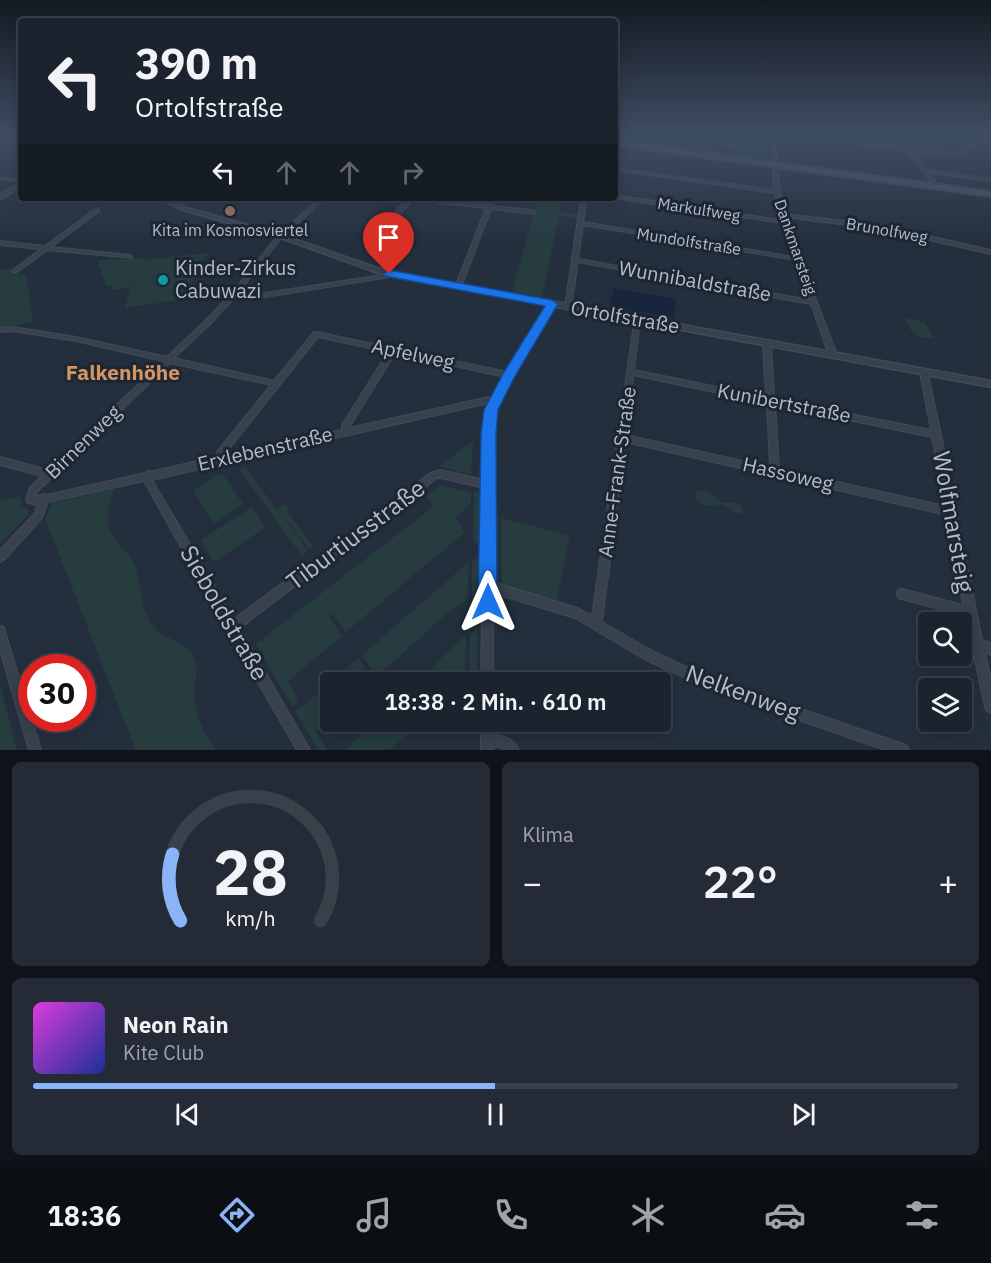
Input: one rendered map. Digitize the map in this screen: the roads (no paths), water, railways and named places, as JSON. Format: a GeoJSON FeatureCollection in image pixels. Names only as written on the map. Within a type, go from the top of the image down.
{"type":"FeatureCollection","features":[{"type":"Feature","properties":{"kind":"main road"},"geometry":{"type":"LineString","coordinates":[[828,171],[991,192]]}},
{"type":"Feature","properties":{"kind":"street"},"geometry":{"type":"LineString","coordinates":[[629,171],[777,192]]}},
{"type":"Feature","properties":{"kind":"street","name":"Dankmarsteig"},"geometry":{"type":"LineString","coordinates":[[775,171],[783,219],[833,355]]}},
{"type":"Feature","properties":{"kind":"street"},"geometry":{"type":"LineString","coordinates":[[926,171],[991,180]]}},
{"type":"Feature","properties":{"kind":"street"},"geometry":{"type":"LineString","coordinates":[[926,171],[936,185]]}},
{"type":"Feature","properties":{"kind":"street"},"geometry":{"type":"LineString","coordinates":[[0,178],[18,182]]}},
{"type":"Feature","properties":{"kind":"street"},"geometry":{"type":"LineString","coordinates":[[0,197],[18,185]]}},
{"type":"Feature","properties":{"kind":"street","name":"Markulfweg"},"geometry":{"type":"LineString","coordinates":[[618,196],[783,219]]}},
{"type":"Feature","properties":{"kind":"street","name":"Ortolfstraße"},"geometry":{"type":"LineString","coordinates":[[168,201],[394,275],[991,384]]}},
{"type":"Feature","properties":{"kind":"street","name":"Birnenweg"},"geometry":{"type":"LineString","coordinates":[[40,500],[31,500],[30,495],[49,474],[233,296],[280,236],[320,201]]}},
{"type":"Feature","properties":{"kind":"street"},"geometry":{"type":"LineString","coordinates":[[381,236],[380,234],[408,201]]}},
{"type":"Feature","properties":{"kind":"street"},"geometry":{"type":"LineString","coordinates":[[438,201],[533,212]]}},
{"type":"Feature","properties":{"kind":"street"},"geometry":{"type":"LineString","coordinates":[[458,287],[491,201]]}},
{"type":"Feature","properties":{"kind":"street"},"geometry":{"type":"LineString","coordinates":[[568,307],[584,201]]}},
{"type":"Feature","properties":{"kind":"street"},"geometry":{"type":"LineString","coordinates":[[15,271],[97,210]]}},
{"type":"Feature","properties":{"kind":"street","name":"Brunolfweg"},"geometry":{"type":"LineString","coordinates":[[783,219],[880,227],[991,252]]}},
{"type":"Feature","properties":{"kind":"street","name":"Mundolfstraße"},"geometry":{"type":"LineString","coordinates":[[580,223],[798,259]]}},
{"type":"Feature","properties":{"kind":"street"},"geometry":{"type":"LineString","coordinates":[[0,243],[130,258]]}},
{"type":"Feature","properties":{"kind":"street","name":"Wunnibaldstraße"},"geometry":{"type":"LineString","coordinates":[[575,260],[815,303]]}},
{"type":"Feature","properties":{"kind":"street"},"geometry":{"type":"LineString","coordinates":[[233,296],[252,297],[394,275]]}},
{"type":"Feature","properties":{"kind":"street"},"geometry":{"type":"LineString","coordinates":[[487,672],[489,421],[494,401],[552,304]]}},
{"type":"Feature","properties":{"kind":"street","name":"Anne-Frank-Straße"},"geometry":{"type":"LineString","coordinates":[[596,625],[623,438],[637,319]]}},
{"type":"Feature","properties":{"kind":"street"},"geometry":{"type":"LineString","coordinates":[[0,330],[13,329],[76,339],[171,358],[277,384],[220,454],[219,459]]}},
{"type":"Feature","properties":{"kind":"street","name":"Apfelweg"},"geometry":{"type":"LineString","coordinates":[[277,384],[316,334],[509,375]]}},
{"type":"Feature","properties":{"kind":"street"},"geometry":{"type":"LineString","coordinates":[[767,343],[776,471]]}},
{"type":"Feature","properties":{"kind":"street"},"geometry":{"type":"LineString","coordinates":[[346,431],[345,427],[393,350]]}},
{"type":"Feature","properties":{"kind":"street","name":"Kunibertstraße"},"geometry":{"type":"LineString","coordinates":[[631,372],[937,435]]}},
{"type":"Feature","properties":{"kind":"street","name":"Wolfmarsteig"},"geometry":{"type":"LineString","coordinates":[[924,372],[970,612]]}},
{"type":"Feature","properties":{"kind":"street","name":"Erxlebenstraße"},"geometry":{"type":"LineString","coordinates":[[40,500],[346,431],[489,400],[494,401]]}},
{"type":"Feature","properties":{"kind":"street","name":"Hassoweg"},"geometry":{"type":"LineString","coordinates":[[623,438],[952,512]]}},
{"type":"Feature","properties":{"kind":"street"},"geometry":{"type":"LineString","coordinates":[[0,461],[49,474]]}},
{"type":"Feature","properties":{"kind":"street","name":"Tiburtiusstraße"},"geometry":{"type":"LineString","coordinates":[[232,627],[435,475],[441,474],[488,485]]}},
{"type":"Feature","properties":{"kind":"street","name":"Sieboldstraße"},"geometry":{"type":"LineString","coordinates":[[148,475],[148,480],[304,750]]}},
{"type":"Feature","properties":{"kind":"street"},"geometry":{"type":"LineString","coordinates":[[0,557],[39,515],[40,500]]}},
{"type":"Feature","properties":{"kind":"street","name":"Nelkenweg"},"geometry":{"type":"LineString","coordinates":[[488,586],[577,613],[650,656],[707,682],[903,750]]}},
{"type":"Feature","properties":{"kind":"street"},"geometry":{"type":"LineString","coordinates":[[902,594],[970,612]]}},
{"type":"Feature","properties":{"kind":"street","name":"Wolfmarsteig"},"geometry":{"type":"LineString","coordinates":[[972,621],[991,707]]}},
{"type":"Feature","properties":{"kind":"street"},"geometry":{"type":"LineString","coordinates":[[0,631],[34,750]]}},
{"type":"Feature","properties":{"kind":"street"},"geometry":{"type":"LineString","coordinates":[[977,644],[991,649]]}},
{"type":"Feature","properties":{"kind":"street"},"geometry":{"type":"LineString","coordinates":[[487,745],[501,741],[513,750]]}},
{"type":"Feature","properties":{"kind":"water"},"geometry":{"type":"Polygon","coordinates":[[[614,288],[676,299],[674,318],[609,306],[614,288]]]}},
{"type":"Feature","properties":{"kind":"place","name":"Kita im Kosmosviertel"},"geometry":{"type":"Point","coordinates":[230,211]}},
{"type":"Feature","properties":{"kind":"place","name":"Kinder-Zirkus Cabuwazi"},"geometry":{"type":"Point","coordinates":[163,280]}},
{"type":"Feature","properties":{"kind":"district","name":"Falkenhöhe"},"geometry":{"type":"Point","coordinates":[123,373]}}]}
